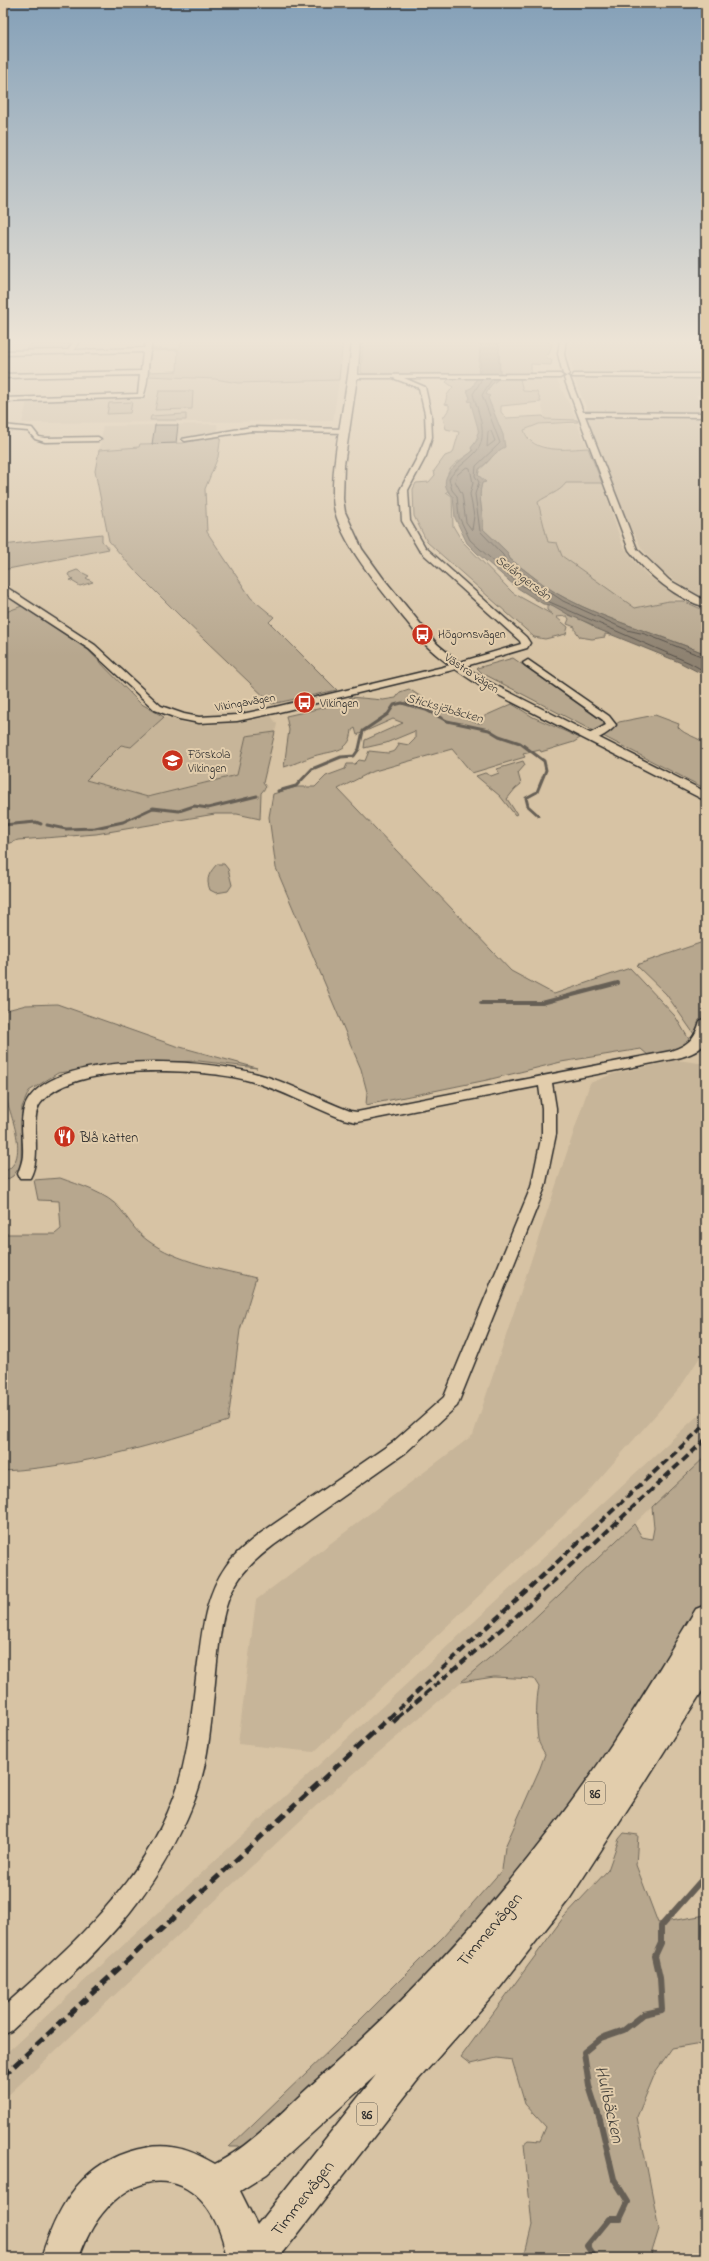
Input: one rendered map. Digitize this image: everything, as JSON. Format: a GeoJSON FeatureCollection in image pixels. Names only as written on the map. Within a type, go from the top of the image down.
{"type":"FeatureCollection","features":[{"type":"Feature","properties":{"kind":"main road","name":"Timmervägen"},"geometry":{"type":"LineString","coordinates":[[213,2185],[240,2171],[254,2161],[363,2064],[468,1956],[545,1862],[610,1774],[706,1619]]}},
{"type":"Feature","properties":{"kind":"main road","name":"Timmervägen"},"geometry":{"type":"LineString","coordinates":[[257,2258],[404,2068],[486,1978],[558,1886],[627,1782],[706,1658]]}},
{"type":"Feature","properties":{"kind":"main road"},"geometry":{"type":"LineString","coordinates":[[60,2258],[66,2238],[81,2210],[100,2188],[122,2172],[146,2164],[170,2163],[193,2170],[213,2185],[227,2202],[238,2223],[246,2258]]}},
{"type":"Feature","properties":{"kind":"street","name":"Västra vägen"},"geometry":{"type":"LineString","coordinates":[[344,445],[337,488],[340,512],[345,524],[357,549],[412,623],[433,646],[457,666],[502,693],[591,737],[706,797]]}},
{"type":"Feature","properties":{"kind":"street"},"geometry":{"type":"LineString","coordinates":[[426,445],[422,456],[404,490],[406,522],[412,534],[437,562],[526,642],[519,648],[457,666]]}},
{"type":"Feature","properties":{"kind":"street"},"geometry":{"type":"LineString","coordinates":[[593,445],[633,550],[652,572],[688,596],[706,604]]}},
{"type":"Feature","properties":{"kind":"street","name":"Vikingavägen"},"geometry":{"type":"LineString","coordinates":[[3,589],[92,647],[158,708],[182,717],[211,720],[237,718],[457,666]]}},
{"type":"Feature","properties":{"kind":"street"},"geometry":{"type":"LineString","coordinates":[[528,663],[606,718],[611,725],[606,730],[591,737]]}},
{"type":"Feature","properties":{"kind":"street"},"geometry":{"type":"LineString","coordinates":[[25,1174],[30,1162],[30,1115],[34,1102],[52,1085],[89,1073],[156,1067],[204,1068],[228,1071],[254,1078],[348,1116],[357,1117],[673,1055],[689,1049],[699,1043],[706,1021]]}},
{"type":"Feature","properties":{"kind":"street"},"geometry":{"type":"LineString","coordinates":[[3,2022],[82,1952],[122,1909],[147,1874],[169,1837],[197,1754],[215,1607],[225,1585],[235,1569],[273,1534],[402,1446],[432,1422],[451,1401],[538,1186],[547,1154],[550,1101],[544,1080]]}},
{"type":"Feature","properties":{"kind":"shaded area"},"geometry":{"type":"Polygon","coordinates":[[[100,445],[163,445],[99,451],[100,445]]]}},
{"type":"Feature","properties":{"kind":"shaded area"},"geometry":{"type":"Polygon","coordinates":[[[140,445],[220,445],[218,457],[205,489],[207,532],[251,598],[274,617],[269,622],[337,690],[272,704],[134,570],[109,541],[95,471],[99,450],[139,447],[140,445]]]}},
{"type":"Feature","properties":{"kind":"shaded area"},"geometry":{"type":"Polygon","coordinates":[[[455,445],[473,445],[471,448],[473,451],[452,467],[447,477],[448,492],[446,492],[452,496],[453,526],[462,541],[513,593],[553,615],[547,610],[547,605],[552,605],[611,635],[605,634],[605,637],[592,639],[580,637],[575,630],[575,627],[567,624],[569,619],[567,616],[556,617],[568,627],[566,634],[545,639],[534,637],[427,542],[414,516],[413,489],[416,483],[429,482],[435,475],[434,471],[445,456],[453,453],[455,445]]]}},
{"type":"Feature","properties":{"kind":"shaded area"},"geometry":{"type":"Polygon","coordinates":[[[499,445],[535,445],[551,449],[588,448],[602,483],[566,483],[556,492],[538,502],[548,542],[557,543],[562,556],[635,608],[669,601],[683,601],[706,611],[706,654],[617,621],[582,606],[544,585],[510,559],[507,552],[483,529],[483,517],[480,500],[482,483],[478,475],[480,469],[488,462],[499,445]]]}},
{"type":"Feature","properties":{"kind":"shaded area"},"geometry":{"type":"Polygon","coordinates":[[[539,445],[586,445],[588,448],[551,449],[539,445]]]}},
{"type":"Feature","properties":{"kind":"shaded area"},"geometry":{"type":"Polygon","coordinates":[[[596,445],[706,445],[706,600],[660,571],[642,549],[619,505],[596,445]]]}},
{"type":"Feature","properties":{"kind":"shaded area"},"geometry":{"type":"Polygon","coordinates":[[[565,483],[602,483],[622,544],[633,560],[648,576],[681,598],[635,608],[562,556],[557,543],[548,542],[538,502],[565,483]]]}},
{"type":"Feature","properties":{"kind":"shaded area"},"geometry":{"type":"Polygon","coordinates":[[[102,534],[102,541],[109,549],[3,570],[3,545],[102,534]]]}},
{"type":"Feature","properties":{"kind":"shaded area"},"geometry":{"type":"Polygon","coordinates":[[[77,570],[89,576],[86,578],[93,582],[80,586],[70,580],[73,579],[68,575],[69,573],[77,570]]]}},
{"type":"Feature","properties":{"kind":"shaded area"},"geometry":{"type":"Polygon","coordinates":[[[3,594],[22,606],[3,613],[3,594]]]}},
{"type":"Feature","properties":{"kind":"shaded area"},"geometry":{"type":"Polygon","coordinates":[[[22,606],[88,650],[140,703],[164,717],[131,747],[121,745],[86,780],[148,797],[237,775],[246,736],[275,732],[263,783],[266,787],[261,793],[260,819],[237,814],[215,814],[96,834],[18,840],[3,846],[3,613],[22,606]]]}},
{"type":"Feature","properties":{"kind":"shaded area"},"geometry":{"type":"Polygon","coordinates":[[[513,658],[605,723],[595,732],[482,673],[477,668],[513,658]]]}},
{"type":"Feature","properties":{"kind":"shaded area"},"geometry":{"type":"Polygon","coordinates":[[[409,689],[432,704],[478,723],[482,723],[478,719],[512,704],[533,717],[580,738],[574,742],[541,752],[540,750],[523,754],[525,757],[472,773],[452,749],[371,772],[338,789],[511,971],[554,994],[630,968],[675,1016],[690,1041],[688,1046],[649,1056],[641,1049],[561,1062],[487,1080],[366,1105],[367,1092],[361,1069],[276,868],[269,817],[273,794],[296,787],[315,787],[326,776],[345,769],[347,764],[355,764],[359,760],[365,761],[369,751],[388,753],[395,751],[399,745],[398,743],[409,745],[415,739],[415,731],[386,743],[364,748],[365,740],[403,723],[393,719],[357,735],[355,728],[352,730],[347,744],[343,748],[311,757],[284,767],[289,730],[286,716],[349,702],[350,697],[383,700],[396,698],[400,692],[409,689]]]}},
{"type":"Feature","properties":{"kind":"shaded area"},"geometry":{"type":"Polygon","coordinates":[[[655,715],[679,724],[678,727],[681,730],[706,745],[706,789],[601,735],[619,722],[655,715]]]}},
{"type":"Feature","properties":{"kind":"shaded area","name":"Förskola Vikingen"},"geometry":{"type":"Polygon","coordinates":[[[271,716],[277,724],[275,732],[246,736],[237,775],[148,797],[86,780],[121,745],[131,747],[164,717],[185,723],[208,725],[247,721],[271,716]]]}},
{"type":"Feature","properties":{"kind":"shaded area"},"geometry":{"type":"Polygon","coordinates":[[[523,761],[525,765],[518,773],[521,784],[507,799],[517,814],[515,815],[500,796],[476,776],[485,773],[491,776],[499,773],[497,769],[523,761]]]}},
{"type":"Feature","properties":{"kind":"shaded area"},"geometry":{"type":"Polygon","coordinates":[[[217,864],[224,864],[228,869],[232,885],[228,891],[216,893],[210,890],[208,879],[212,870],[217,864]]]}},
{"type":"Feature","properties":{"kind":"shaded area"},"geometry":{"type":"Polygon","coordinates":[[[706,941],[706,1000],[699,1034],[694,1034],[666,994],[636,965],[706,941]]]}},
{"type":"Feature","properties":{"kind":"shaded area"},"geometry":{"type":"Polygon","coordinates":[[[57,1004],[173,1045],[257,1068],[199,1061],[133,1063],[58,1073],[29,1091],[22,1107],[21,1165],[13,1176],[3,1182],[3,1172],[12,1166],[17,1156],[18,1145],[16,1132],[3,1085],[3,1011],[26,1005],[57,1004]]]}},
{"type":"Feature","properties":{"kind":"shaded area"},"geometry":{"type":"Polygon","coordinates":[[[677,1060],[706,1064],[706,1348],[681,1386],[585,1495],[314,1752],[238,1744],[256,1600],[473,1435],[590,1083],[613,1074],[677,1060]]]}},
{"type":"Feature","properties":{"kind":"shaded area"},"geometry":{"type":"Polygon","coordinates":[[[60,1178],[93,1190],[109,1199],[121,1210],[139,1233],[159,1248],[186,1260],[256,1278],[240,1330],[228,1421],[117,1454],[61,1465],[3,1471],[3,1234],[55,1234],[61,1229],[59,1201],[38,1200],[34,1180],[60,1178]]]}},
{"type":"Feature","properties":{"kind":"shaded area"},"geometry":{"type":"Polygon","coordinates":[[[706,1408],[706,1456],[522,1630],[317,1805],[3,2100],[3,2056],[706,1408]]]}},
{"type":"Feature","properties":{"kind":"shaded area"},"geometry":{"type":"Polygon","coordinates":[[[706,1456],[706,1600],[602,1768],[462,1944],[251,2147],[229,2147],[333,2047],[443,1937],[502,1870],[505,1847],[545,1754],[539,1743],[537,1734],[537,1705],[539,1687],[534,1679],[494,1677],[461,1682],[522,1630],[634,1524],[642,1537],[652,1539],[654,1528],[652,1507],[706,1456]]]}},
{"type":"Feature","properties":{"kind":"shaded area"},"geometry":{"type":"Polygon","coordinates":[[[624,1833],[638,1835],[636,1865],[658,1923],[706,1915],[706,2046],[695,2044],[672,2048],[656,2071],[637,2117],[659,2229],[650,2258],[524,2258],[532,2225],[524,2144],[529,2140],[540,2141],[546,2127],[525,2104],[512,2060],[497,2058],[470,2064],[461,2057],[563,1918],[608,1870],[619,1839],[624,1833]]]}},
{"type":"Feature","properties":{"kind":"water","name":"Selångersån"},"geometry":{"type":"Polygon","coordinates":[[[474,445],[505,445],[505,447],[479,469],[478,475],[486,482],[482,483],[480,495],[483,529],[507,552],[510,559],[544,585],[565,598],[599,614],[706,654],[706,676],[679,662],[595,628],[591,624],[569,615],[552,605],[543,604],[516,587],[477,553],[467,543],[455,518],[453,496],[447,490],[445,483],[446,477],[450,471],[473,451],[471,448],[474,445]]]}},
{"type":"Feature","properties":{"kind":"waterway","name":"Sticksjöbäcken"},"geometry":{"type":"LineString","coordinates":[[278,791],[296,786],[312,769],[341,757],[354,756],[359,749],[363,731],[388,714],[394,705],[402,703],[426,710],[447,721],[489,730],[499,736],[520,743],[544,761],[546,770],[537,792],[526,798],[528,806],[538,815]]}},
{"type":"Feature","properties":{"kind":"waterway","name":"Sticksjöbäcken"},"geometry":{"type":"LineString","coordinates":[[47,825],[66,829],[95,828],[123,822],[153,808],[179,811],[194,806],[208,808],[257,796]]}},
{"type":"Feature","properties":{"kind":"waterway","name":"Sticksjöbäcken"},"geometry":{"type":"LineString","coordinates":[[3,825],[36,822],[41,824]]}},
{"type":"Feature","properties":{"kind":"waterway"},"geometry":{"type":"LineString","coordinates":[[481,1003],[542,1003],[618,983]]}},
{"type":"Feature","properties":{"kind":"waterway","name":"Hulibäcken"},"geometry":{"type":"LineString","coordinates":[[595,2258],[587,2246],[609,2219],[620,2219],[628,2202],[614,2179],[600,2120],[589,2086],[584,2052],[601,2038],[624,2030],[644,2014],[662,2010],[660,1978],[655,1956],[661,1943],[661,1926],[706,1875]]}},
{"type":"Feature","properties":{"kind":"railway"},"geometry":{"type":"LineString","coordinates":[[389,1718],[706,1424]]}},
{"type":"Feature","properties":{"kind":"railway"},"geometry":{"type":"LineString","coordinates":[[397,1718],[512,1620],[706,1439]]}},
{"type":"Feature","properties":{"kind":"railway"},"geometry":{"type":"LineString","coordinates":[[3,2076],[390,1717]]}},
{"type":"Feature","properties":{"kind":"railway"},"geometry":{"type":"LineString","coordinates":[[393,1722],[397,1718]]}},
{"type":"Feature","properties":{"kind":"place","name":"Högomsvägen"},"geometry":{"type":"Point","coordinates":[422,634]}},
{"type":"Feature","properties":{"kind":"place","name":"Vikingen"},"geometry":{"type":"Point","coordinates":[304,703]}},
{"type":"Feature","properties":{"kind":"place","name":"Förskola Vikingen"},"geometry":{"type":"Point","coordinates":[173,761]}},
{"type":"Feature","properties":{"kind":"place","name":"Blå katten"},"geometry":{"type":"Point","coordinates":[65,1137]}}]}
